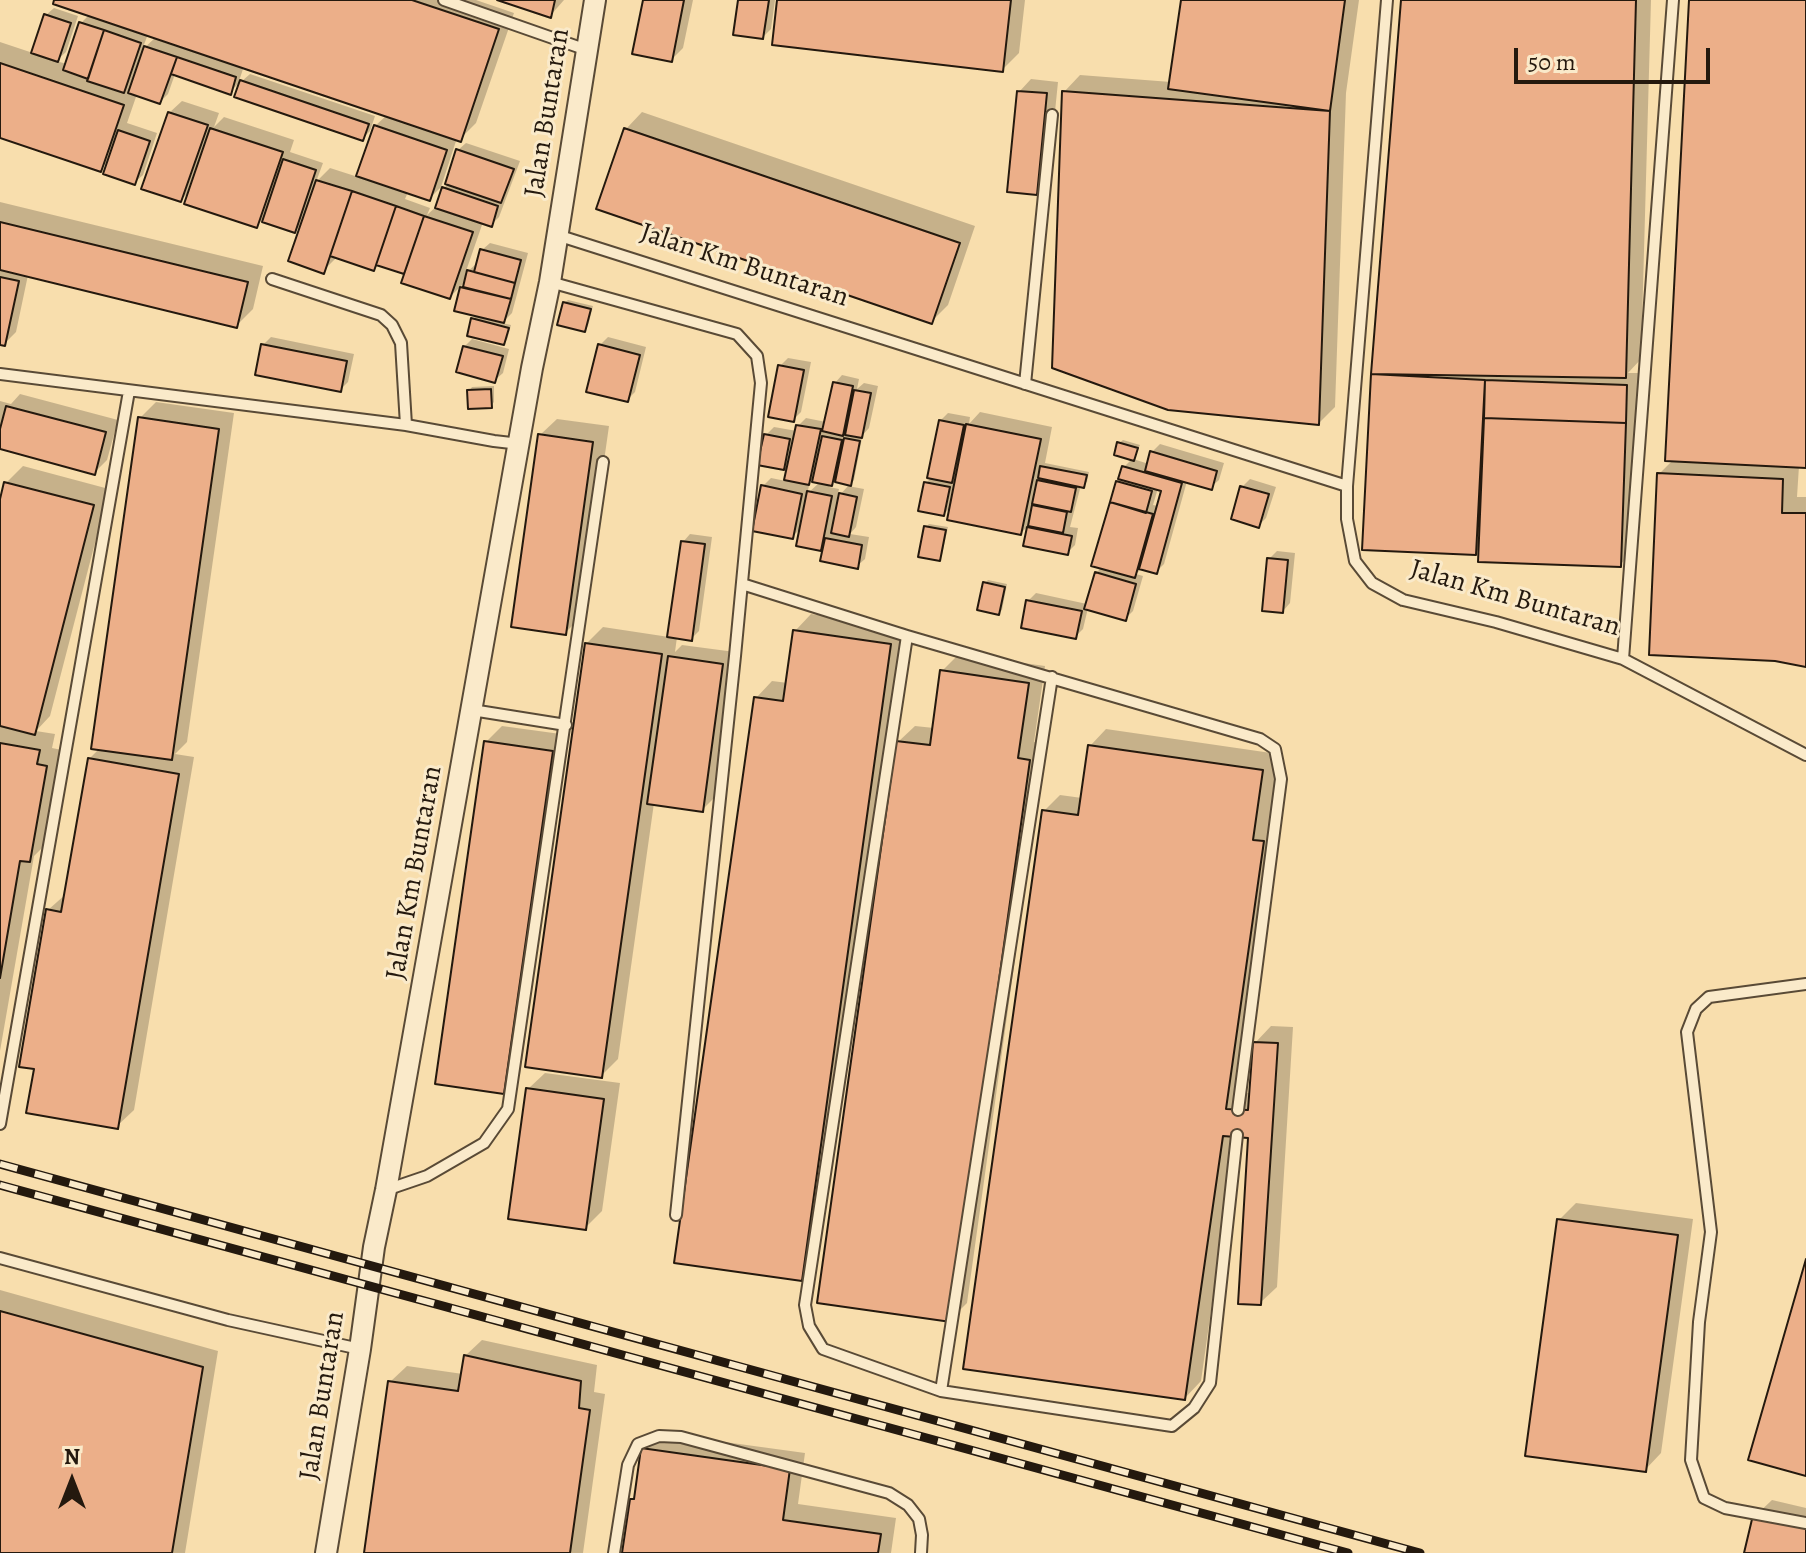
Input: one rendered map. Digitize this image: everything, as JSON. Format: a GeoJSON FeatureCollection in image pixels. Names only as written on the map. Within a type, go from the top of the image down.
{"type":"FeatureCollection","features":[{"type":"Feature","properties":{"kind":"street","name":"Jalan Buntaran"},"geometry":{"type":"LineString","coordinates":[[557,235],[595,0]]}},
{"type":"Feature","properties":{"kind":"street","name":"Jalan Km Buntaran"},"geometry":{"type":"LineString","coordinates":[[374,1247],[557,235]]}},
{"type":"Feature","properties":{"kind":"street","name":"Jalan Buntaran"},"geometry":{"type":"LineString","coordinates":[[326,1553],[374,1247]]}},
{"type":"Feature","properties":{"kind":"lane"},"geometry":{"type":"LineString","coordinates":[[444,0],[587,50]]}},
{"type":"Feature","properties":{"kind":"lane"},"geometry":{"type":"LineString","coordinates":[[1347,486],[1387,0]]}},
{"type":"Feature","properties":{"kind":"lane"},"geometry":{"type":"LineString","coordinates":[[1623,659],[1673,0]]}},
{"type":"Feature","properties":{"kind":"lane"},"geometry":{"type":"LineString","coordinates":[[1025,384],[1052,115]]}},
{"type":"Feature","properties":{"kind":"lane","name":"Jalan Km Buntaran"},"geometry":{"type":"LineString","coordinates":[[557,235],[1347,486],[1347,519],[1355,561],[1372,583],[1403,600],[1496,622],[1623,659],[1806,755]]}},
{"type":"Feature","properties":{"kind":"lane"},"geometry":{"type":"LineString","coordinates":[[272,279],[381,315],[392,325],[401,343],[406,425]]}},
{"type":"Feature","properties":{"kind":"lane"},"geometry":{"type":"LineString","coordinates":[[550,282],[737,334],[757,356],[761,383],[676,1215]]}},
{"type":"Feature","properties":{"kind":"lane"},"geometry":{"type":"LineString","coordinates":[[0,374],[406,425],[520,444]]}},
{"type":"Feature","properties":{"kind":"lane"},"geometry":{"type":"LineString","coordinates":[[0,1124],[129,391]]}},
{"type":"Feature","properties":{"kind":"lane"},"geometry":{"type":"LineString","coordinates":[[386,1190],[427,1176],[484,1143],[508,1109],[603,462]]}},
{"type":"Feature","properties":{"kind":"lane"},"geometry":{"type":"LineString","coordinates":[[742,584],[907,636],[1260,739],[1275,749],[1281,779],[1238,1110]]}},
{"type":"Feature","properties":{"kind":"lane"},"geometry":{"type":"LineString","coordinates":[[907,636],[805,1305],[809,1326],[823,1349],[941,1391],[1172,1426],[1194,1408],[1210,1383],[1237,1135]]}},
{"type":"Feature","properties":{"kind":"lane"},"geometry":{"type":"LineString","coordinates":[[941,1391],[1052,677]]}},
{"type":"Feature","properties":{"kind":"lane"},"geometry":{"type":"LineString","coordinates":[[472,710],[566,725]]}},
{"type":"Feature","properties":{"kind":"lane"},"geometry":{"type":"LineString","coordinates":[[1806,984],[1709,997],[1696,1009],[1687,1032],[1711,1232],[1699,1322],[1691,1460],[1704,1498],[1725,1508],[1806,1523]]}},
{"type":"Feature","properties":{"kind":"lane"},"geometry":{"type":"LineString","coordinates":[[0,1258],[228,1320],[360,1349]]}},
{"type":"Feature","properties":{"kind":"lane"},"geometry":{"type":"LineString","coordinates":[[614,1553],[628,1465],[638,1444],[659,1436],[681,1437],[889,1493],[908,1505],[919,1519],[921,1553]]}},
{"type":"Feature","properties":{"kind":"building"},"geometry":{"type":"Polygon","coordinates":[[[54,0],[412,0],[499,29],[461,142],[53,4],[54,0]]]}},
{"type":"Feature","properties":{"kind":"building"},"geometry":{"type":"Polygon","coordinates":[[[497,0],[555,0],[551,18],[497,0]]]}},
{"type":"Feature","properties":{"kind":"building"},"geometry":{"type":"Polygon","coordinates":[[[643,0],[684,0],[672,62],[632,54],[643,0]]]}},
{"type":"Feature","properties":{"kind":"building"},"geometry":{"type":"Polygon","coordinates":[[[738,0],[769,0],[763,39],[733,35],[738,0]]]}},
{"type":"Feature","properties":{"kind":"building"},"geometry":{"type":"Polygon","coordinates":[[[777,0],[1011,0],[1003,72],[772,45],[777,0]]]}},
{"type":"Feature","properties":{"kind":"building"},"geometry":{"type":"Polygon","coordinates":[[[1181,0],[1345,0],[1330,111],[1168,89],[1181,0]]]}},
{"type":"Feature","properties":{"kind":"building"},"geometry":{"type":"Polygon","coordinates":[[[1401,0],[1636,0],[1626,378],[1371,374],[1401,0]]]}},
{"type":"Feature","properties":{"kind":"building"},"geometry":{"type":"Polygon","coordinates":[[[1689,0],[1806,0],[1806,468],[1665,461],[1689,0]]]}},
{"type":"Feature","properties":{"kind":"building"},"geometry":{"type":"Polygon","coordinates":[[[44,14],[71,23],[58,62],[31,53],[44,14]]]}},
{"type":"Feature","properties":{"kind":"building"},"geometry":{"type":"Polygon","coordinates":[[[79,22],[104,30],[88,79],[63,70],[79,22]]]}},
{"type":"Feature","properties":{"kind":"building"},"geometry":{"type":"Polygon","coordinates":[[[104,30],[141,43],[124,93],[87,81],[104,30]]]}},
{"type":"Feature","properties":{"kind":"building"},"geometry":{"type":"Polygon","coordinates":[[[144,46],[177,57],[160,104],[128,93],[144,46]]]}},
{"type":"Feature","properties":{"kind":"building"},"geometry":{"type":"Polygon","coordinates":[[[177,57],[236,77],[231,95],[171,74],[177,57]]]}},
{"type":"Feature","properties":{"kind":"building"},"geometry":{"type":"Polygon","coordinates":[[[0,63],[124,105],[101,172],[0,138],[0,63]]]}},
{"type":"Feature","properties":{"kind":"building"},"geometry":{"type":"Polygon","coordinates":[[[240,80],[369,124],[363,141],[234,97],[240,80]]]}},
{"type":"Feature","properties":{"kind":"building"},"geometry":{"type":"Polygon","coordinates":[[[1017,91],[1047,93],[1037,195],[1007,192],[1017,91]]]}},
{"type":"Feature","properties":{"kind":"building"},"geometry":{"type":"Polygon","coordinates":[[[1062,91],[1330,111],[1319,425],[1168,410],[1052,368],[1062,91]]]}},
{"type":"Feature","properties":{"kind":"building"},"geometry":{"type":"Polygon","coordinates":[[[168,112],[208,125],[181,202],[141,189],[168,112]]]}},
{"type":"Feature","properties":{"kind":"building"},"geometry":{"type":"Polygon","coordinates":[[[374,125],[447,150],[430,201],[356,176],[374,125]]]}},
{"type":"Feature","properties":{"kind":"building"},"geometry":{"type":"Polygon","coordinates":[[[210,128],[283,152],[257,228],[184,204],[210,128]]]}},
{"type":"Feature","properties":{"kind":"building"},"geometry":{"type":"Polygon","coordinates":[[[624,128],[960,243],[932,324],[596,209],[624,128]]]}},
{"type":"Feature","properties":{"kind":"building"},"geometry":{"type":"Polygon","coordinates":[[[118,130],[150,141],[135,185],[103,174],[118,130]]]}},
{"type":"Feature","properties":{"kind":"building"},"geometry":{"type":"Polygon","coordinates":[[[456,149],[514,169],[501,203],[445,184],[456,149]]]}},
{"type":"Feature","properties":{"kind":"building"},"geometry":{"type":"Polygon","coordinates":[[[283,159],[316,170],[295,233],[262,222],[283,159]]]}},
{"type":"Feature","properties":{"kind":"building"},"geometry":{"type":"Polygon","coordinates":[[[316,180],[352,191],[324,274],[288,261],[316,180]]]}},
{"type":"Feature","properties":{"kind":"building"},"geometry":{"type":"Polygon","coordinates":[[[442,187],[498,206],[492,227],[435,208],[442,187]]]}},
{"type":"Feature","properties":{"kind":"building"},"geometry":{"type":"Polygon","coordinates":[[[352,191],[396,206],[374,271],[330,256],[352,191]]]}},
{"type":"Feature","properties":{"kind":"building"},"geometry":{"type":"Polygon","coordinates":[[[396,206],[424,216],[404,274],[376,265],[396,206]]]}},
{"type":"Feature","properties":{"kind":"building"},"geometry":{"type":"Polygon","coordinates":[[[424,216],[473,232],[450,299],[401,283],[424,216]]]}},
{"type":"Feature","properties":{"kind":"building"},"geometry":{"type":"Polygon","coordinates":[[[0,222],[248,282],[237,328],[0,270],[0,222]]]}},
{"type":"Feature","properties":{"kind":"building"},"geometry":{"type":"Polygon","coordinates":[[[480,249],[521,260],[515,283],[474,272],[480,249]]]}},
{"type":"Feature","properties":{"kind":"building"},"geometry":{"type":"Polygon","coordinates":[[[467,270],[515,283],[511,299],[463,287],[467,270]]]}},
{"type":"Feature","properties":{"kind":"building"},"geometry":{"type":"Polygon","coordinates":[[[0,277],[19,281],[5,346],[0,345],[0,277]]]}},
{"type":"Feature","properties":{"kind":"building"},"geometry":{"type":"Polygon","coordinates":[[[460,287],[511,299],[504,323],[454,311],[460,287]]]}},
{"type":"Feature","properties":{"kind":"building"},"geometry":{"type":"Polygon","coordinates":[[[563,302],[591,309],[585,332],[557,325],[563,302]]]}},
{"type":"Feature","properties":{"kind":"building"},"geometry":{"type":"Polygon","coordinates":[[[471,318],[509,328],[504,345],[467,336],[471,318]]]}},
{"type":"Feature","properties":{"kind":"building"},"geometry":{"type":"Polygon","coordinates":[[[261,344],[347,361],[341,392],[255,375],[261,344]]]}},
{"type":"Feature","properties":{"kind":"building"},"geometry":{"type":"Polygon","coordinates":[[[598,344],[640,355],[628,402],[586,392],[598,344]]]}},
{"type":"Feature","properties":{"kind":"building"},"geometry":{"type":"Polygon","coordinates":[[[463,346],[503,356],[495,383],[456,372],[463,346]]]}},
{"type":"Feature","properties":{"kind":"building"},"geometry":{"type":"Polygon","coordinates":[[[778,365],[804,370],[794,422],[768,417],[778,365]]]}},
{"type":"Feature","properties":{"kind":"building"},"geometry":{"type":"Polygon","coordinates":[[[1371,374],[1485,380],[1476,555],[1362,550],[1371,374]]]}},
{"type":"Feature","properties":{"kind":"building"},"geometry":{"type":"Polygon","coordinates":[[[1485,380],[1627,385],[1626,423],[1484,418],[1485,380]]]}},
{"type":"Feature","properties":{"kind":"building"},"geometry":{"type":"Polygon","coordinates":[[[833,382],[853,386],[843,436],[822,431],[833,382]]]}},
{"type":"Feature","properties":{"kind":"building"},"geometry":{"type":"Polygon","coordinates":[[[491,389],[492,408],[468,409],[467,390],[491,389]]]}},
{"type":"Feature","properties":{"kind":"building"},"geometry":{"type":"Polygon","coordinates":[[[854,390],[871,393],[862,438],[845,435],[854,390]]]}},
{"type":"Feature","properties":{"kind":"building"},"geometry":{"type":"Polygon","coordinates":[[[6,406],[106,432],[95,475],[0,449],[0,429],[6,406]]]}},
{"type":"Feature","properties":{"kind":"building"},"geometry":{"type":"Polygon","coordinates":[[[138,417],[219,429],[172,760],[91,749],[138,417]]]}},
{"type":"Feature","properties":{"kind":"building"},"geometry":{"type":"Polygon","coordinates":[[[1484,418],[1626,423],[1621,567],[1478,562],[1484,418]]]}},
{"type":"Feature","properties":{"kind":"building"},"geometry":{"type":"Polygon","coordinates":[[[939,420],[964,425],[952,483],[927,478],[939,420]]]}},
{"type":"Feature","properties":{"kind":"building"},"geometry":{"type":"Polygon","coordinates":[[[966,424],[1041,439],[1021,535],[947,520],[966,424]]]}},
{"type":"Feature","properties":{"kind":"building"},"geometry":{"type":"Polygon","coordinates":[[[796,425],[821,429],[809,485],[784,480],[796,425]]]}},
{"type":"Feature","properties":{"kind":"building"},"geometry":{"type":"Polygon","coordinates":[[[538,434],[593,442],[566,635],[511,627],[538,434]]]}},
{"type":"Feature","properties":{"kind":"building"},"geometry":{"type":"Polygon","coordinates":[[[764,434],[790,439],[784,470],[757,465],[764,434]]]}},
{"type":"Feature","properties":{"kind":"building"},"geometry":{"type":"Polygon","coordinates":[[[822,436],[842,440],[832,486],[812,482],[822,436]]]}},
{"type":"Feature","properties":{"kind":"building"},"geometry":{"type":"Polygon","coordinates":[[[844,438],[860,441],[851,486],[835,482],[844,438]]]}},
{"type":"Feature","properties":{"kind":"building"},"geometry":{"type":"Polygon","coordinates":[[[1117,442],[1138,448],[1134,461],[1114,455],[1117,442]]]}},
{"type":"Feature","properties":{"kind":"building"},"geometry":{"type":"Polygon","coordinates":[[[1150,451],[1217,471],[1212,490],[1145,471],[1150,451]]]}},
{"type":"Feature","properties":{"kind":"building"},"geometry":{"type":"Polygon","coordinates":[[[1040,466],[1087,475],[1084,488],[1038,478],[1040,466]]]}},
{"type":"Feature","properties":{"kind":"building"},"geometry":{"type":"Polygon","coordinates":[[[1122,466],[1182,483],[1157,574],[1139,569],[1161,491],[1118,479],[1122,466]]]}},
{"type":"Feature","properties":{"kind":"building"},"geometry":{"type":"Polygon","coordinates":[[[1657,473],[1783,479],[1782,513],[1806,513],[1806,667],[1775,661],[1649,655],[1657,473]]]}},
{"type":"Feature","properties":{"kind":"building"},"geometry":{"type":"Polygon","coordinates":[[[1037,480],[1076,488],[1071,512],[1032,504],[1037,480]]]}},
{"type":"Feature","properties":{"kind":"building"},"geometry":{"type":"Polygon","coordinates":[[[1116,481],[1152,491],[1146,513],[1110,502],[1116,481]]]}},
{"type":"Feature","properties":{"kind":"building"},"geometry":{"type":"Polygon","coordinates":[[[4,482],[94,505],[35,735],[0,726],[0,499],[4,482]]]}},
{"type":"Feature","properties":{"kind":"building"},"geometry":{"type":"Polygon","coordinates":[[[924,482],[950,487],[944,516],[918,511],[924,482]]]}},
{"type":"Feature","properties":{"kind":"building"},"geometry":{"type":"Polygon","coordinates":[[[761,485],[802,494],[793,539],[752,531],[761,485]]]}},
{"type":"Feature","properties":{"kind":"building"},"geometry":{"type":"Polygon","coordinates":[[[1240,486],[1269,494],[1259,528],[1231,519],[1240,486]]]}},
{"type":"Feature","properties":{"kind":"building"},"geometry":{"type":"Polygon","coordinates":[[[807,491],[832,496],[821,551],[796,546],[807,491]]]}},
{"type":"Feature","properties":{"kind":"building"},"geometry":{"type":"Polygon","coordinates":[[[839,493],[857,497],[849,537],[831,533],[839,493]]]}},
{"type":"Feature","properties":{"kind":"building"},"geometry":{"type":"Polygon","coordinates":[[[1110,502],[1153,514],[1135,578],[1091,566],[1110,502]]]}},
{"type":"Feature","properties":{"kind":"building"},"geometry":{"type":"Polygon","coordinates":[[[1032,505],[1067,512],[1063,533],[1028,526],[1032,505]]]}},
{"type":"Feature","properties":{"kind":"building"},"geometry":{"type":"Polygon","coordinates":[[[924,526],[946,530],[940,561],[918,557],[924,526]]]}},
{"type":"Feature","properties":{"kind":"building"},"geometry":{"type":"Polygon","coordinates":[[[1027,527],[1072,536],[1068,555],[1023,546],[1027,527]]]}},
{"type":"Feature","properties":{"kind":"building"},"geometry":{"type":"Polygon","coordinates":[[[825,538],[862,545],[858,569],[820,561],[825,538]]]}},
{"type":"Feature","properties":{"kind":"building"},"geometry":{"type":"Polygon","coordinates":[[[681,541],[705,544],[692,641],[667,637],[681,541]]]}},
{"type":"Feature","properties":{"kind":"building"},"geometry":{"type":"Polygon","coordinates":[[[1267,558],[1288,560],[1283,613],[1262,611],[1267,558]]]}},
{"type":"Feature","properties":{"kind":"building"},"geometry":{"type":"Polygon","coordinates":[[[1095,572],[1136,584],[1126,621],[1084,609],[1095,572]]]}},
{"type":"Feature","properties":{"kind":"building"},"geometry":{"type":"Polygon","coordinates":[[[983,582],[1005,587],[999,615],[977,610],[983,582]]]}},
{"type":"Feature","properties":{"kind":"building"},"geometry":{"type":"Polygon","coordinates":[[[1026,600],[1082,611],[1076,639],[1021,628],[1026,600]]]}},
{"type":"Feature","properties":{"kind":"building"},"geometry":{"type":"Polygon","coordinates":[[[793,630],[891,644],[802,1281],[674,1263],[754,697],[783,701],[793,630]]]}},
{"type":"Feature","properties":{"kind":"building"},"geometry":{"type":"Polygon","coordinates":[[[585,643],[662,654],[602,1078],[525,1067],[585,643]]]}},
{"type":"Feature","properties":{"kind":"building"},"geometry":{"type":"Polygon","coordinates":[[[668,656],[723,664],[703,812],[647,804],[668,656]]]}},
{"type":"Feature","properties":{"kind":"building"},"geometry":{"type":"Polygon","coordinates":[[[940,670],[1029,683],[1018,758],[1030,760],[951,1322],[817,1303],[896,741],[930,745],[940,670]]]}},
{"type":"Feature","properties":{"kind":"building"},"geometry":{"type":"Polygon","coordinates":[[[484,741],[553,751],[504,1094],[435,1084],[484,741]]]}},
{"type":"Feature","properties":{"kind":"building"},"geometry":{"type":"Polygon","coordinates":[[[0,743],[40,750],[37,764],[47,766],[30,862],[20,861],[0,978],[0,743]]]}},
{"type":"Feature","properties":{"kind":"building"},"geometry":{"type":"Polygon","coordinates":[[[1088,745],[1263,770],[1253,840],[1264,841],[1226,1109],[1248,1110],[1253,1042],[1278,1043],[1261,1305],[1238,1304],[1248,1138],[1223,1136],[1185,1400],[963,1369],[1042,810],[1078,815],[1088,745]]]}},
{"type":"Feature","properties":{"kind":"building"},"geometry":{"type":"Polygon","coordinates":[[[88,758],[179,774],[118,1129],[26,1113],[34,1069],[19,1067],[46,909],[61,912],[88,758]]]}},
{"type":"Feature","properties":{"kind":"building"},"geometry":{"type":"Polygon","coordinates":[[[526,1088],[604,1099],[586,1230],[508,1219],[526,1088]]]}},
{"type":"Feature","properties":{"kind":"building"},"geometry":{"type":"Polygon","coordinates":[[[1557,1219],[1678,1235],[1646,1472],[1525,1456],[1557,1219]]]}},
{"type":"Feature","properties":{"kind":"building"},"geometry":{"type":"Polygon","coordinates":[[[1806,1259],[1806,1476],[1748,1460],[1806,1259]]]}},
{"type":"Feature","properties":{"kind":"building"},"geometry":{"type":"Polygon","coordinates":[[[0,1311],[203,1367],[172,1553],[0,1553],[0,1311]]]}},
{"type":"Feature","properties":{"kind":"building"},"geometry":{"type":"Polygon","coordinates":[[[464,1355],[581,1381],[579,1408],[590,1410],[570,1553],[364,1553],[388,1381],[458,1391],[464,1355]]]}},
{"type":"Feature","properties":{"kind":"building"},"geometry":{"type":"Polygon","coordinates":[[[641,1448],[790,1469],[783,1520],[881,1534],[878,1553],[622,1553],[641,1448]]]}},
{"type":"Feature","properties":{"kind":"building"},"geometry":{"type":"Polygon","coordinates":[[[1753,1515],[1806,1528],[1806,1553],[1744,1553],[1753,1515]]]}},
{"type":"Feature","properties":{"kind":"railway"},"geometry":{"type":"LineString","coordinates":[[0,1164],[1420,1553]]}},
{"type":"Feature","properties":{"kind":"railway"},"geometry":{"type":"LineString","coordinates":[[0,1185],[1348,1553]]}}]}
